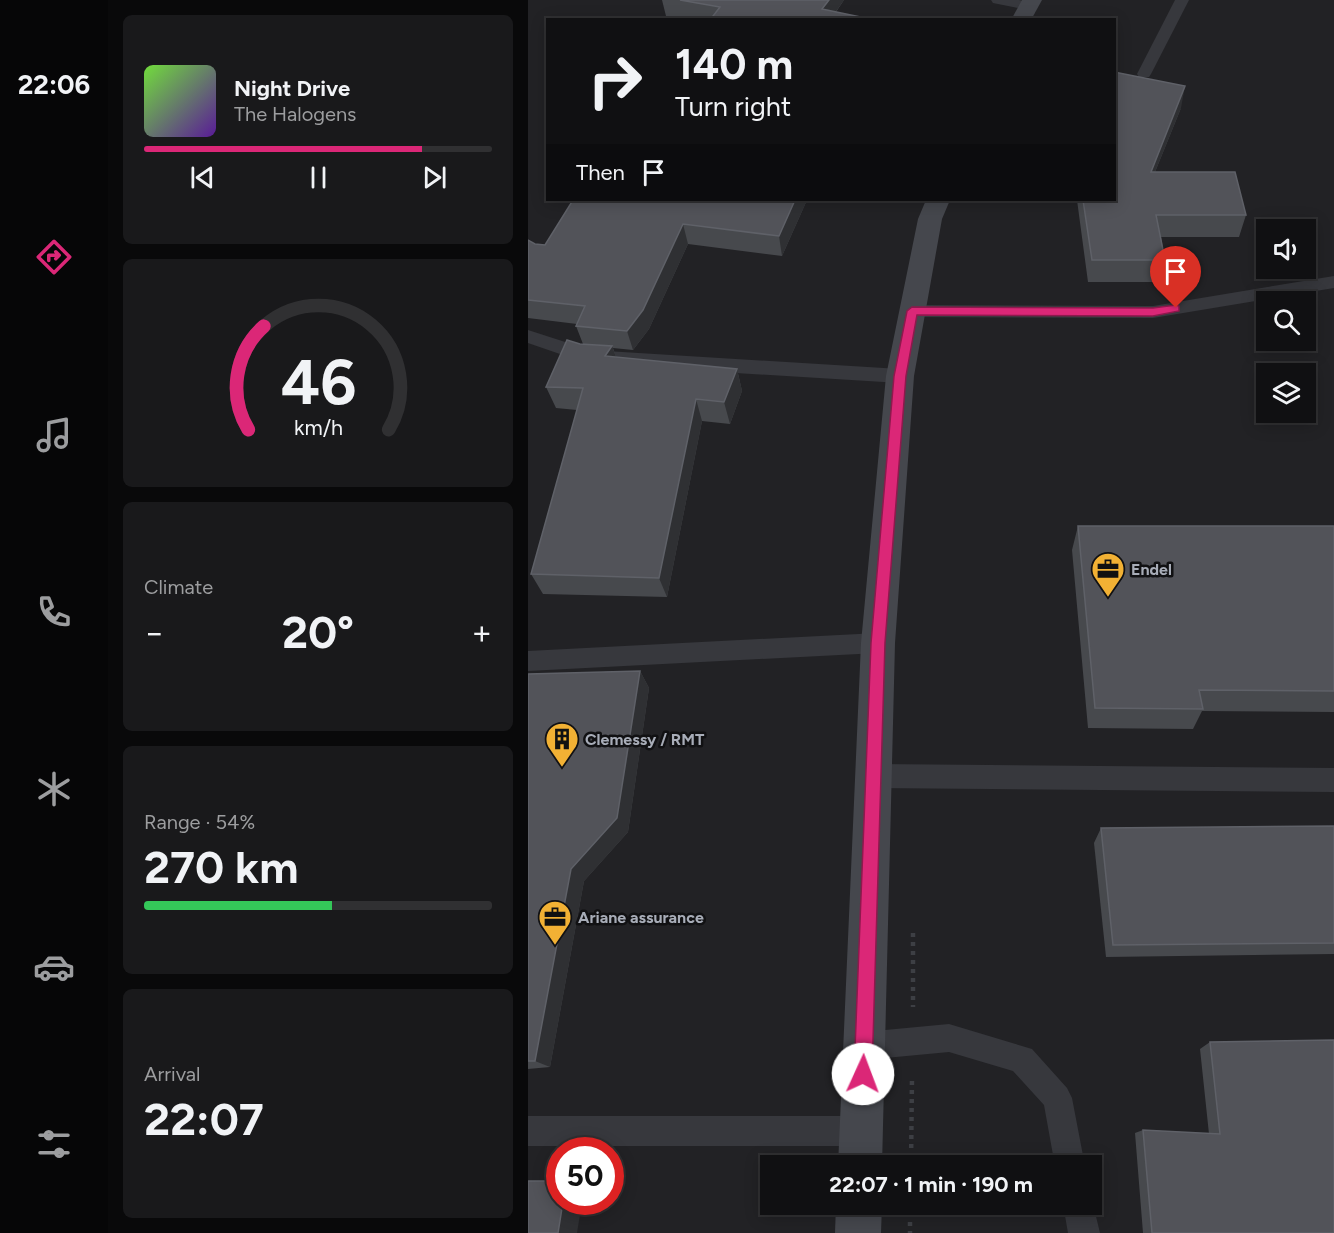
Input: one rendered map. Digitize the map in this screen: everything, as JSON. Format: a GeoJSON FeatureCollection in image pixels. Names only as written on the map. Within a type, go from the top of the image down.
{"type":"FeatureCollection","features":[{"type":"Feature","properties":{"kind":"main road"},"geometry":{"type":"LineString","coordinates":[[860,1155],[878,643],[900,376],[930,219],[938,201]]}},
{"type":"Feature","properties":{"kind":"main road"},"geometry":{"type":"LineString","coordinates":[[858,1233],[859,1215]]}},
{"type":"Feature","properties":{"kind":"lane"},"geometry":{"type":"LineString","coordinates":[[998,0],[1027,8]]}},
{"type":"Feature","properties":{"kind":"lane"},"geometry":{"type":"LineString","coordinates":[[1144,74],[1182,0]]}},
{"type":"Feature","properties":{"kind":"lane"},"geometry":{"type":"LineString","coordinates":[[912,311],[1153,312],[1334,282]]}},
{"type":"Feature","properties":{"kind":"lane"},"geometry":{"type":"LineString","coordinates":[[528,336],[589,357],[900,376]]}},
{"type":"Feature","properties":{"kind":"lane"},"geometry":{"type":"LineString","coordinates":[[528,661],[878,643]]}},
{"type":"Feature","properties":{"kind":"lane"},"geometry":{"type":"LineString","coordinates":[[874,776],[1334,780]]}},
{"type":"Feature","properties":{"kind":"lane"},"geometry":{"type":"LineString","coordinates":[[864,1046],[949,1038],[1022,1059],[1057,1098],[1068,1155]]}},
{"type":"Feature","properties":{"kind":"lane"},"geometry":{"type":"LineString","coordinates":[[528,1131],[861,1131]]}},
{"type":"Feature","properties":{"kind":"lane"},"geometry":{"type":"LineString","coordinates":[[1080,1215],[1084,1233]]}},
{"type":"Feature","properties":{"kind":"path"},"geometry":{"type":"LineString","coordinates":[[911,1155],[913,926]]}},
{"type":"Feature","properties":{"kind":"path"},"geometry":{"type":"LineString","coordinates":[[910,1215],[910,1233]]}},
{"type":"Feature","properties":{"kind":"shaded area"},"geometry":{"type":"Polygon","coordinates":[[[528,0],[1334,0],[1334,1233],[528,1233],[528,0]]]}},
{"type":"Feature","properties":{"kind":"building"},"geometry":{"type":"Polygon","coordinates":[[[680,0],[829,0],[822,9],[865,18],[712,18],[720,7],[680,0]]]}},
{"type":"Feature","properties":{"kind":"building"},"geometry":{"type":"Polygon","coordinates":[[[1116,72],[1185,86],[1151,172],[1235,172],[1246,215],[1156,215],[1165,260],[1092,260],[1083,201],[1116,201],[1116,72]]]}},
{"type":"Feature","properties":{"kind":"building"},"geometry":{"type":"Polygon","coordinates":[[[572,201],[795,201],[779,236],[683,224],[643,310],[627,331],[576,326],[585,306],[528,300],[528,240],[535,244],[545,245],[572,201]]]}},
{"type":"Feature","properties":{"kind":"building"},"geometry":{"type":"Polygon","coordinates":[[[567,340],[580,344],[612,346],[605,356],[737,369],[724,402],[696,399],[659,578],[531,574],[583,388],[546,387],[567,340]]]}},
{"type":"Feature","properties":{"kind":"building"},"geometry":{"type":"Polygon","coordinates":[[[1078,526],[1334,526],[1334,691],[1199,690],[1203,709],[1095,708],[1078,526]]]}},
{"type":"Feature","properties":{"kind":"building"},"geometry":{"type":"Polygon","coordinates":[[[640,671],[617,818],[571,869],[535,1061],[528,1061],[528,674],[640,671]]]}},
{"type":"Feature","properties":{"kind":"building"},"geometry":{"type":"Polygon","coordinates":[[[1334,826],[1334,943],[1113,945],[1101,828],[1334,826]]]}},
{"type":"Feature","properties":{"kind":"building"},"geometry":{"type":"Polygon","coordinates":[[[1334,1040],[1334,1233],[1152,1233],[1143,1130],[1220,1134],[1210,1042],[1334,1040]]]}},
{"type":"Feature","properties":{"kind":"building"},"geometry":{"type":"Polygon","coordinates":[[[528,1181],[546,1181],[546,1215],[561,1215],[558,1233],[528,1233],[528,1181]]]}},
{"type":"Feature","properties":{"kind":"place","name":"Endel"},"geometry":{"type":"Point","coordinates":[1108,598]}},
{"type":"Feature","properties":{"kind":"place","name":"Clemessy / RMT"},"geometry":{"type":"Point","coordinates":[562,768]}},
{"type":"Feature","properties":{"kind":"place","name":"Ariane assurance"},"geometry":{"type":"Point","coordinates":[555,946]}},
{"type":"Feature","properties":{"kind":"route"},"geometry":{"type":"LineString","coordinates":[[863,1074],[878,643],[900,376],[912,311],[1153,312],[1176,308]]}}]}
